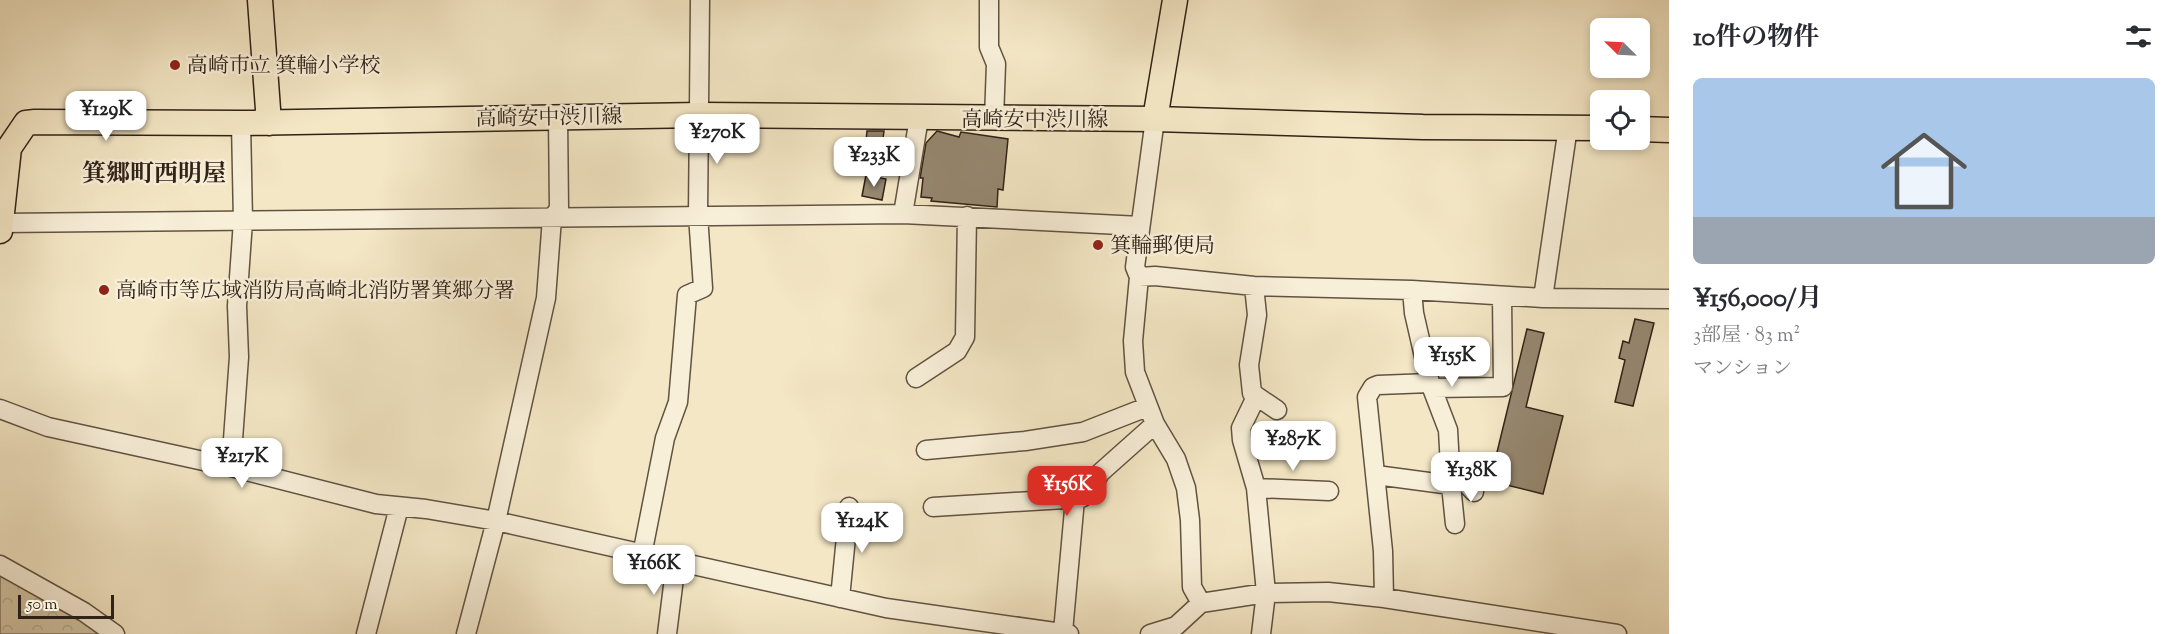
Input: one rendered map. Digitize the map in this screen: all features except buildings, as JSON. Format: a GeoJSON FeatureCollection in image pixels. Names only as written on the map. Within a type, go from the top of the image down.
{"type":"FeatureCollection","features":[{"type":"Feature","properties":{"kind":"main road"},"geometry":{"type":"LineString","coordinates":[[260,0],[269,123]]}},
{"type":"Feature","properties":{"kind":"main road"},"geometry":{"type":"LineString","coordinates":[[1155,119],[1175,0]]}},
{"type":"Feature","properties":{"kind":"main road","name":"高崎安中渋川線"},"geometry":{"type":"LineString","coordinates":[[8,135],[26,123],[35,122],[269,123],[700,115],[1155,119],[1423,127],[1590,128]]}},
{"type":"Feature","properties":{"kind":"main road"},"geometry":{"type":"LineString","coordinates":[[1650,129],[1669,130]]}},
{"type":"Feature","properties":{"kind":"main road"},"geometry":{"type":"LineString","coordinates":[[1,227],[9,148],[8,135]]}},
{"type":"Feature","properties":{"kind":"street"},"geometry":{"type":"LineString","coordinates":[[642,555],[665,438],[678,402],[687,295],[703,288],[698,215],[700,0]]}},
{"type":"Feature","properties":{"kind":"street"},"geometry":{"type":"LineString","coordinates":[[989,0],[989,47],[996,64],[994,119]]}},
{"type":"Feature","properties":{"kind":"street"},"geometry":{"type":"LineString","coordinates":[[466,634],[496,521],[546,298],[552,218],[559,209],[558,117]]}},
{"type":"Feature","properties":{"kind":"street"},"geometry":{"type":"LineString","coordinates":[[903,214],[919,118]]}},
{"type":"Feature","properties":{"kind":"street"},"geometry":{"type":"LineString","coordinates":[[1155,119],[1135,267],[1139,277],[1133,341],[1135,372],[1147,406],[1176,459],[1186,488],[1192,588],[1201,603]]}},
{"type":"Feature","properties":{"kind":"street"},"geometry":{"type":"LineString","coordinates":[[231,467],[239,357],[237,306],[243,221],[241,123]]}},
{"type":"Feature","properties":{"kind":"street"},"geometry":{"type":"LineString","coordinates":[[1543,298],[1568,127]]}},
{"type":"Feature","properties":{"kind":"street"},"geometry":{"type":"LineString","coordinates":[[1,227],[243,221],[903,214],[1140,226]]}},
{"type":"Feature","properties":{"kind":"street"},"geometry":{"type":"LineString","coordinates":[[916,378],[957,351],[965,337],[968,216]]}},
{"type":"Feature","properties":{"kind":"street"},"geometry":{"type":"LineString","coordinates":[[1139,277],[1155,276],[1254,286],[1412,290],[1502,297],[1669,299]]}},
{"type":"Feature","properties":{"kind":"street"},"geometry":{"type":"LineString","coordinates":[[1254,286],[1257,329],[1249,378],[1256,397],[1277,410]]}},
{"type":"Feature","properties":{"kind":"street"},"geometry":{"type":"LineString","coordinates":[[1412,290],[1414,313],[1432,386],[1448,430],[1450,466],[1454,480],[1455,524]]}},
{"type":"Feature","properties":{"kind":"street"},"geometry":{"type":"LineString","coordinates":[[1384,598],[1377,475],[1367,397],[1369,391],[1378,385],[1503,387],[1502,297]]}},
{"type":"Feature","properties":{"kind":"street"},"geometry":{"type":"LineString","coordinates":[[1256,397],[1241,429],[1256,488],[1266,593],[1261,634]]}},
{"type":"Feature","properties":{"kind":"street"},"geometry":{"type":"LineString","coordinates":[[926,450],[1025,441],[1083,432],[1147,406]]}},
{"type":"Feature","properties":{"kind":"street"},"geometry":{"type":"LineString","coordinates":[[0,409],[48,427],[399,507],[426,508],[496,521],[886,608],[1066,633],[1075,499]]}},
{"type":"Feature","properties":{"kind":"street"},"geometry":{"type":"LineString","coordinates":[[933,507],[1075,499],[1089,493],[1100,473],[1155,424]]}},
{"type":"Feature","properties":{"kind":"street"},"geometry":{"type":"LineString","coordinates":[[1377,475],[1454,480],[1474,492]]}},
{"type":"Feature","properties":{"kind":"street"},"geometry":{"type":"LineString","coordinates":[[1256,488],[1329,491]]}},
{"type":"Feature","properties":{"kind":"street"},"geometry":{"type":"LineString","coordinates":[[366,634],[399,507]]}},
{"type":"Feature","properties":{"kind":"street"},"geometry":{"type":"LineString","coordinates":[[840,598],[849,507]]}},
{"type":"Feature","properties":{"kind":"street"},"geometry":{"type":"LineString","coordinates":[[667,634],[676,562]]}},
{"type":"Feature","properties":{"kind":"street"},"geometry":{"type":"LineString","coordinates":[[0,565],[84,612],[115,634]]}},
{"type":"Feature","properties":{"kind":"street"},"geometry":{"type":"LineString","coordinates":[[1150,634],[1176,630],[1201,603],[1266,593],[1328,592],[1384,598],[1512,625],[1617,634]]}},
{"type":"Feature","properties":{"kind":"green space"},"geometry":{"type":"Polygon","coordinates":[[[0,572],[65,608],[101,634],[0,634],[0,572]]]}},
{"type":"Feature","properties":{"kind":"place","name":"高崎市立 箕輪小学校"},"geometry":{"type":"Point","coordinates":[175,65]}},
{"type":"Feature","properties":{"kind":"place","name":"箕輪郵便局"},"geometry":{"type":"Point","coordinates":[1098,245]}},
{"type":"Feature","properties":{"kind":"place","name":"高崎市等広域消防局高崎北消防署箕郷分署"},"geometry":{"type":"Point","coordinates":[104,290]}},
{"type":"Feature","properties":{"kind":"district","name":"箕郷町西明屋"},"geometry":{"type":"Point","coordinates":[154,173]}}]}
